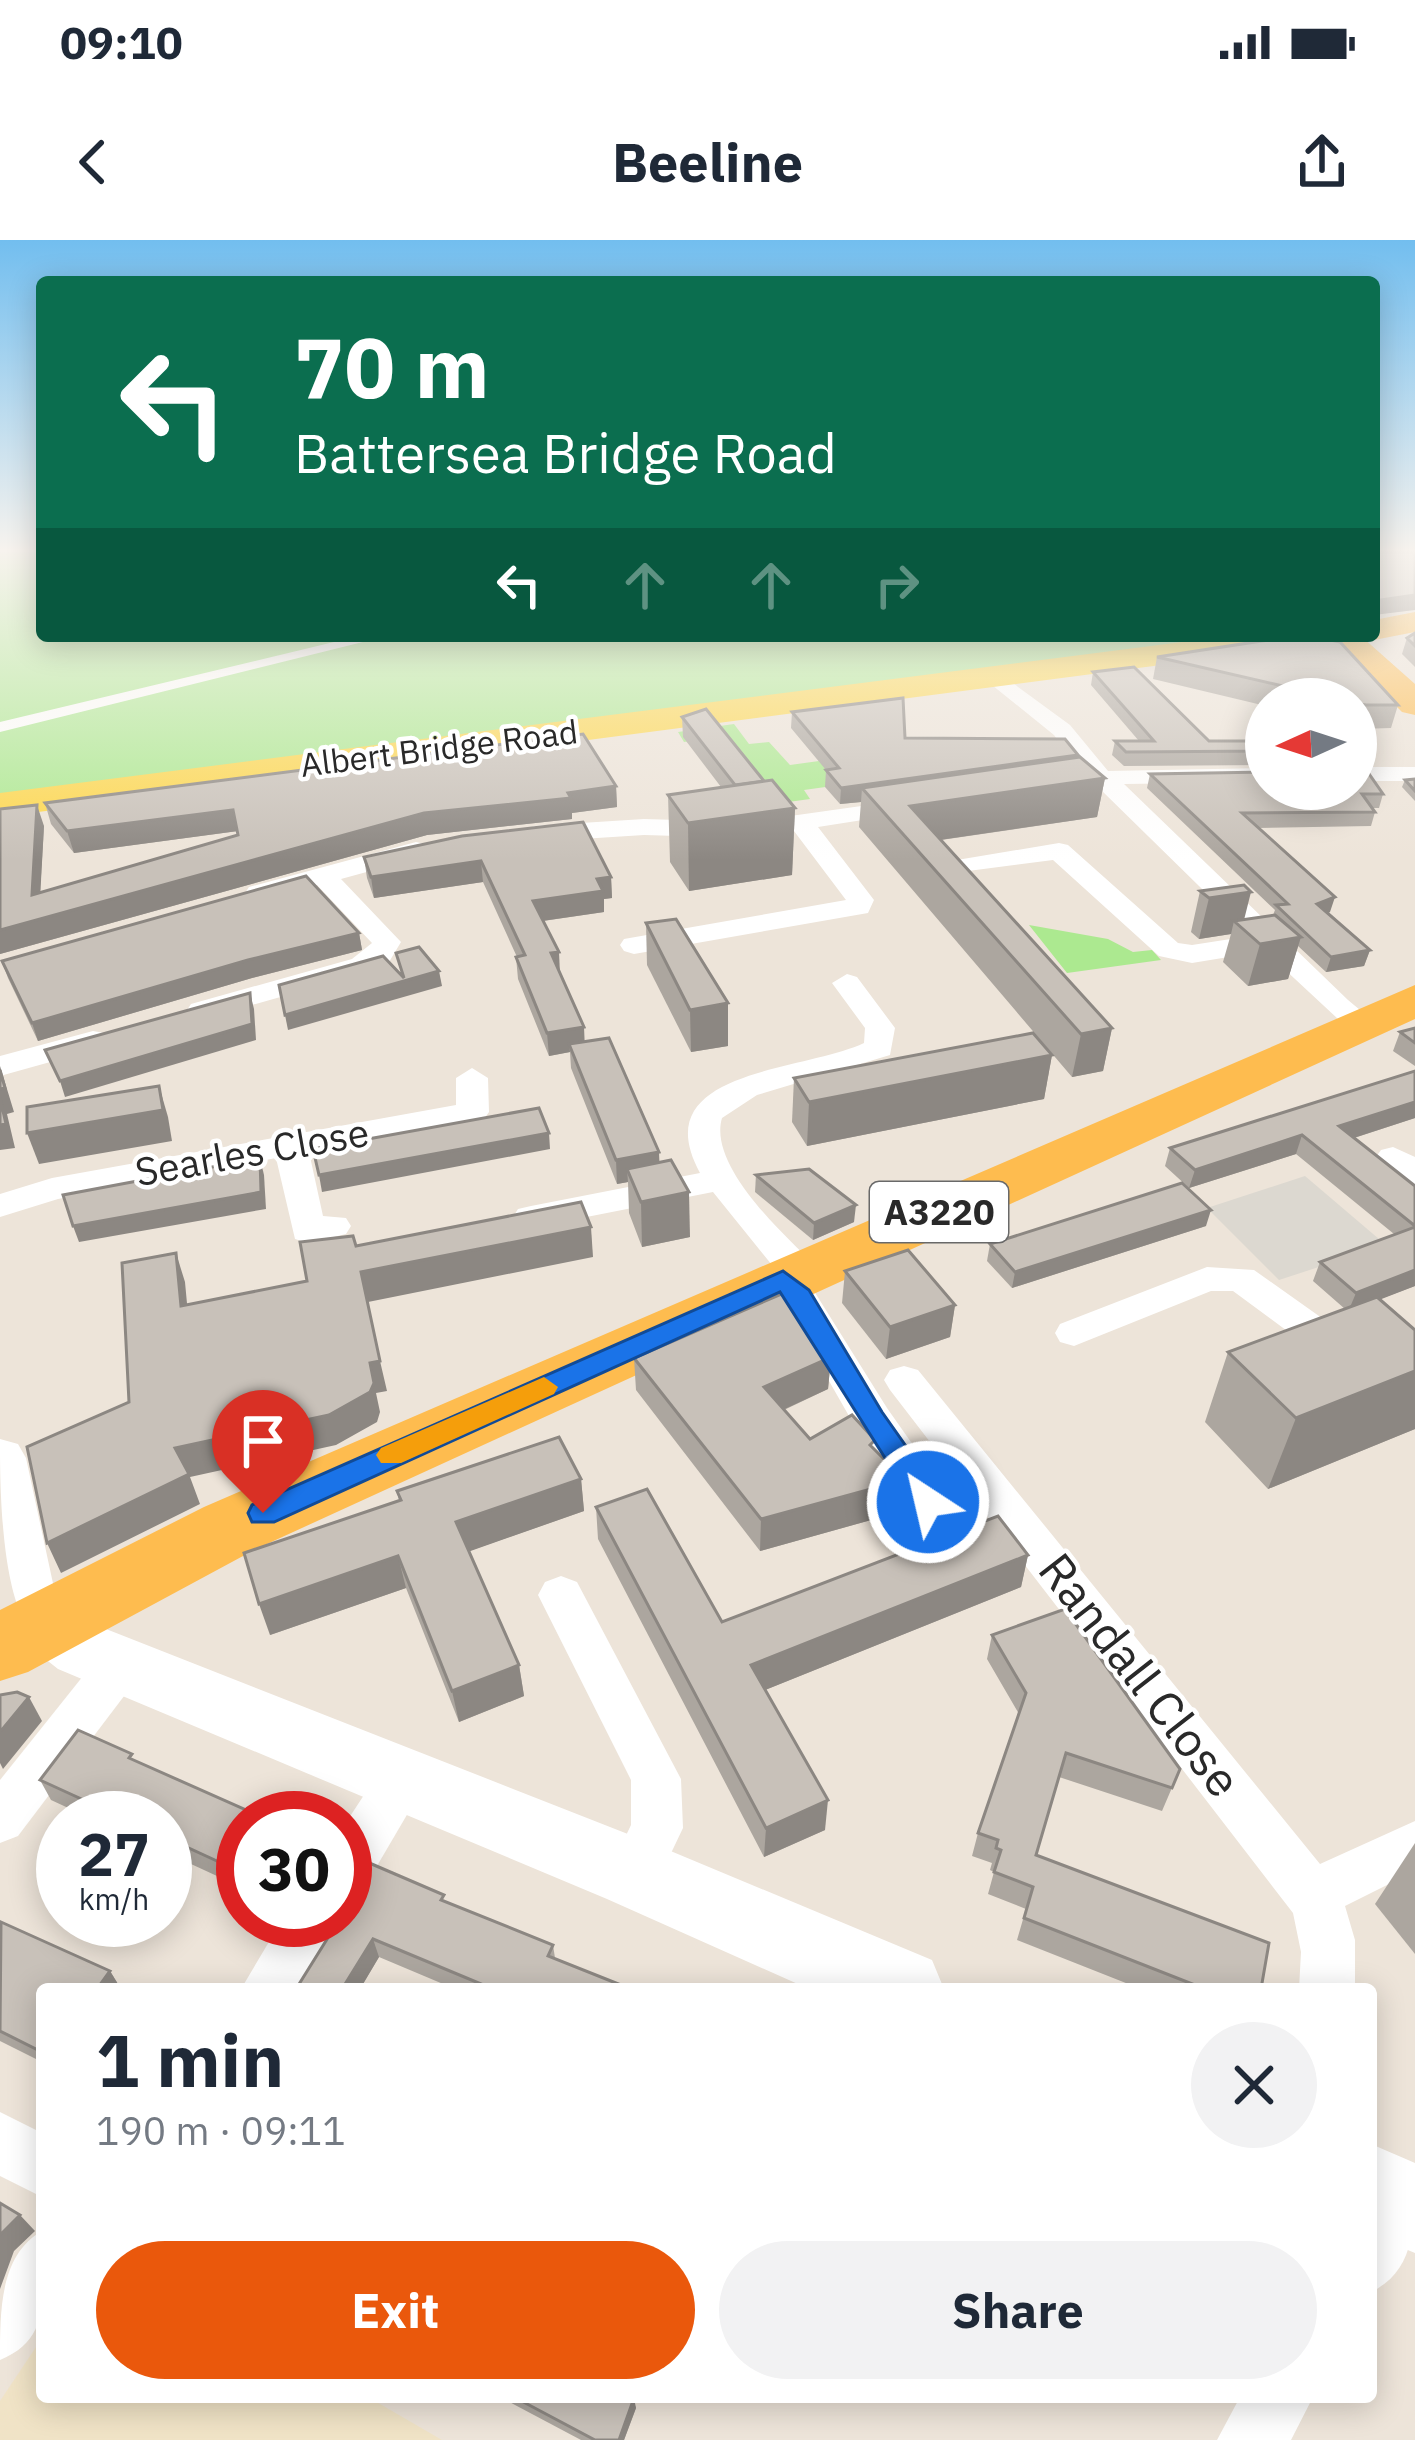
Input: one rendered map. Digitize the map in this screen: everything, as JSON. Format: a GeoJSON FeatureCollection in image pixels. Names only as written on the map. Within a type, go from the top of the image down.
{"type":"FeatureCollection","features":[{"type":"Feature","properties":{"kind":"highway"},"geometry":{"type":"LineString","coordinates":[[1379,655],[1415,704]]}},
{"type":"Feature","properties":{"kind":"highway","name":"A3220"},"geometry":{"type":"LineString","coordinates":[[24,1635],[230,1528],[1415,1000]]}},
{"type":"Feature","properties":{"kind":"main road","name":"Albert Bridge Road"},"geometry":{"type":"LineString","coordinates":[[0,805],[1161,655]]}},
{"type":"Feature","properties":{"kind":"main road"},"geometry":{"type":"LineString","coordinates":[[24,1635],[82,1649],[634,1873],[889,1983]]}},
{"type":"Feature","properties":{"kind":"street"},"geometry":{"type":"LineString","coordinates":[[0,727],[295,655]]}},
{"type":"Feature","properties":{"kind":"street"},"geometry":{"type":"LineString","coordinates":[[995,676],[1062,730],[1089,768],[1179,838],[1268,942],[1363,1025]]}},
{"type":"Feature","properties":{"kind":"street"},"geometry":{"type":"LineString","coordinates":[[1377,774],[1415,774]]}},
{"type":"Feature","properties":{"kind":"street"},"geometry":{"type":"LineString","coordinates":[[1023,790],[1102,778],[1245,775]]}},
{"type":"Feature","properties":{"kind":"street"},"geometry":{"type":"LineString","coordinates":[[511,836],[670,827],[748,830],[934,803]]}},
{"type":"Feature","properties":{"kind":"street"},"geometry":{"type":"LineString","coordinates":[[634,945],[858,907],[860,900],[801,823]]}},
{"type":"Feature","properties":{"kind":"street"},"geometry":{"type":"LineString","coordinates":[[236,899],[443,845]]}},
{"type":"Feature","properties":{"kind":"street"},"geometry":{"type":"LineString","coordinates":[[963,878],[1059,851],[1158,943],[1179,954],[1268,942]]}},
{"type":"Feature","properties":{"kind":"street"},"geometry":{"type":"LineString","coordinates":[[181,1016],[379,956],[387,941],[322,875]]}},
{"type":"Feature","properties":{"kind":"street"},"geometry":{"type":"LineString","coordinates":[[847,983],[880,1028],[880,1048],[726,1098],[703,1120],[701,1135],[719,1180],[792,1276],[872,1419],[928,1502]]}},
{"type":"Feature","properties":{"kind":"street"},"geometry":{"type":"LineString","coordinates":[[0,1066],[112,1035]]}},
{"type":"Feature","properties":{"kind":"street","name":"Searles Close"},"geometry":{"type":"LineString","coordinates":[[0,1206],[52,1189],[472,1112],[472,1078]]}},
{"type":"Feature","properties":{"kind":"street"},"geometry":{"type":"LineString","coordinates":[[290,1145],[308,1231],[333,1226]]}},
{"type":"Feature","properties":{"kind":"street"},"geometry":{"type":"LineString","coordinates":[[500,1223],[719,1180]]}},
{"type":"Feature","properties":{"kind":"street"},"geometry":{"type":"LineString","coordinates":[[1074,1333],[1207,1279],[1226,1276],[1241,1279],[1312,1330],[1388,1359],[1415,1348]]}},
{"type":"Feature","properties":{"kind":"street","name":"Randall Close"},"geometry":{"type":"LineString","coordinates":[[904,1380],[1312,1895],[1324,1917],[1330,1951],[1328,1983]]}},
{"type":"Feature","properties":{"kind":"street"},"geometry":{"type":"LineString","coordinates":[[0,1458],[28,1596],[24,1635]]}},
{"type":"Feature","properties":{"kind":"street"},"geometry":{"type":"LineString","coordinates":[[561,1595],[656,1779],[657,1828],[634,1873]]}},
{"type":"Feature","properties":{"kind":"street"},"geometry":{"type":"LineString","coordinates":[[0,1820],[120,1665]]}},
{"type":"Feature","properties":{"kind":"street"},"geometry":{"type":"LineString","coordinates":[[372,1828],[403,1780]]}},
{"type":"Feature","properties":{"kind":"street"},"geometry":{"type":"LineString","coordinates":[[1312,1895],[1415,1845]]}},
{"type":"Feature","properties":{"kind":"street"},"geometry":{"type":"LineString","coordinates":[[273,1983],[296,1947]]}},
{"type":"Feature","properties":{"kind":"street"},"geometry":{"type":"LineString","coordinates":[[0,2142],[36,2163]]}},
{"type":"Feature","properties":{"kind":"street"},"geometry":{"type":"LineString","coordinates":[[0,2328],[36,2272]]}},
{"type":"Feature","properties":{"kind":"street"},"geometry":{"type":"LineString","coordinates":[[1251,2440],[1276,2403]]}},
{"type":"Feature","properties":{"kind":"shaded area"},"geometry":{"type":"Polygon","coordinates":[[[1305,1176],[1386,1245],[1279,1280],[1207,1208],[1305,1176]]]}},
{"type":"Feature","properties":{"kind":"shaded area"},"geometry":{"type":"Polygon","coordinates":[[[36,2347],[36,2403],[378,2403],[442,2440],[0,2440],[0,2401],[36,2347]]]}},
{"type":"Feature","properties":{"kind":"green space"},"geometry":{"type":"Polygon","coordinates":[[[0,655],[1089,655],[0,796],[0,655]]]}},
{"type":"Feature","properties":{"kind":"green space"},"geometry":{"type":"Polygon","coordinates":[[[734,724],[749,744],[769,742],[790,765],[819,761],[918,774],[804,790],[810,799],[781,803],[710,751],[737,747],[729,736],[684,742],[678,732],[734,724]]]}},
{"type":"Feature","properties":{"kind":"green space"},"geometry":{"type":"Polygon","coordinates":[[[1029,925],[1108,939],[1133,952],[1152,950],[1161,960],[1067,973],[1029,925]]]}},
{"type":"Feature","properties":{"kind":"building"},"geometry":{"type":"Polygon","coordinates":[[[1352,655],[1373,678],[1248,678],[1157,657],[1352,655]]]}},
{"type":"Feature","properties":{"kind":"building"},"geometry":{"type":"Polygon","coordinates":[[[1134,667],[1209,741],[1245,741],[1245,751],[1126,752],[1115,741],[1154,741],[1093,672],[1134,667]]]}},
{"type":"Feature","properties":{"kind":"building"},"geometry":{"type":"Polygon","coordinates":[[[1377,682],[1398,705],[1377,705],[1377,682]]]}},
{"type":"Feature","properties":{"kind":"building"},"geometry":{"type":"Polygon","coordinates":[[[903,698],[905,738],[1065,739],[1078,755],[841,788],[826,770],[839,768],[792,712],[903,698]]]}},
{"type":"Feature","properties":{"kind":"building"},"geometry":{"type":"Polygon","coordinates":[[[706,709],[764,781],[735,785],[682,717],[706,709]]]}},
{"type":"Feature","properties":{"kind":"building"},"geometry":{"type":"Polygon","coordinates":[[[583,734],[616,786],[568,793],[571,798],[424,813],[0,930],[0,809],[37,805],[32,895],[238,835],[233,810],[67,831],[45,803],[583,734]]]}},
{"type":"Feature","properties":{"kind":"building"},"geometry":{"type":"Polygon","coordinates":[[[1080,757],[1105,778],[910,806],[1112,1028],[1081,1034],[862,788],[1080,757]]]}},
{"type":"Feature","properties":{"kind":"building"},"geometry":{"type":"Polygon","coordinates":[[[1245,772],[1245,810],[1374,810],[1242,813],[1335,897],[1317,904],[1370,950],[1331,957],[1276,905],[1288,904],[1150,774],[1245,772]]]}},
{"type":"Feature","properties":{"kind":"building"},"geometry":{"type":"Polygon","coordinates":[[[772,780],[795,808],[688,823],[668,795],[772,780]]]}},
{"type":"Feature","properties":{"kind":"building"},"geometry":{"type":"Polygon","coordinates":[[[583,822],[611,877],[597,879],[603,891],[533,901],[559,952],[551,953],[584,1027],[547,1033],[516,957],[525,955],[481,861],[371,877],[364,857],[462,836],[583,822]]]}},
{"type":"Feature","properties":{"kind":"building"},"geometry":{"type":"Polygon","coordinates":[[[306,876],[359,933],[32,1023],[2,961],[306,876]]]}},
{"type":"Feature","properties":{"kind":"building"},"geometry":{"type":"Polygon","coordinates":[[[1244,885],[1251,892],[1209,898],[1200,891],[1244,885]]]}},
{"type":"Feature","properties":{"kind":"building"},"geometry":{"type":"Polygon","coordinates":[[[1275,915],[1301,937],[1260,944],[1234,921],[1275,915]]]}},
{"type":"Feature","properties":{"kind":"building"},"geometry":{"type":"Polygon","coordinates":[[[676,919],[728,1003],[690,1010],[646,923],[676,919]]]}},
{"type":"Feature","properties":{"kind":"building"},"geometry":{"type":"Polygon","coordinates":[[[419,947],[439,971],[285,1015],[279,985],[383,956],[404,978],[396,953],[419,947]]]}},
{"type":"Feature","properties":{"kind":"building"},"geometry":{"type":"Polygon","coordinates":[[[250,993],[252,1024],[60,1081],[45,1050],[250,993]]]}},
{"type":"Feature","properties":{"kind":"building"},"geometry":{"type":"Polygon","coordinates":[[[1415,1028],[1415,1043],[1400,1032],[1415,1028]]]}},
{"type":"Feature","properties":{"kind":"building"},"geometry":{"type":"Polygon","coordinates":[[[1033,1033],[1052,1055],[809,1102],[794,1078],[1033,1033]]]}},
{"type":"Feature","properties":{"kind":"building"},"geometry":{"type":"Polygon","coordinates":[[[609,1038],[659,1152],[616,1160],[569,1044],[609,1038]]]}},
{"type":"Feature","properties":{"kind":"building"},"geometry":{"type":"Polygon","coordinates":[[[1415,1071],[1415,1102],[1339,1126],[1415,1186],[1415,1226],[1302,1135],[1195,1170],[1170,1148],[1415,1071]]]}},
{"type":"Feature","properties":{"kind":"building"},"geometry":{"type":"Polygon","coordinates":[[[159,1086],[163,1110],[27,1133],[27,1107],[159,1086]]]}},
{"type":"Feature","properties":{"kind":"building"},"geometry":{"type":"Polygon","coordinates":[[[539,1108],[549,1133],[319,1175],[313,1149],[539,1108]]]}},
{"type":"Feature","properties":{"kind":"building"},"geometry":{"type":"Polygon","coordinates":[[[260,1158],[261,1192],[73,1226],[63,1195],[260,1158]]]}},
{"type":"Feature","properties":{"kind":"building"},"geometry":{"type":"Polygon","coordinates":[[[671,1160],[689,1192],[641,1202],[627,1169],[671,1160]]]}},
{"type":"Feature","properties":{"kind":"building"},"geometry":{"type":"Polygon","coordinates":[[[809,1169],[856,1205],[814,1223],[756,1175],[809,1169]]]}},
{"type":"Feature","properties":{"kind":"building"},"geometry":{"type":"Polygon","coordinates":[[[1182,1183],[1211,1210],[1015,1272],[990,1244],[1182,1183]]]}},
{"type":"Feature","properties":{"kind":"building"},"geometry":{"type":"Polygon","coordinates":[[[581,1202],[591,1227],[361,1272],[380,1361],[370,1363],[374,1383],[370,1392],[329,1415],[175,1448],[189,1474],[47,1543],[27,1447],[129,1402],[122,1263],[176,1253],[181,1306],[307,1281],[300,1242],[353,1236],[356,1246],[581,1202]]]}},
{"type":"Feature","properties":{"kind":"building"},"geometry":{"type":"Polygon","coordinates":[[[1415,1227],[1415,1270],[1356,1293],[1320,1262],[1415,1227]]]}},
{"type":"Feature","properties":{"kind":"building"},"geometry":{"type":"Polygon","coordinates":[[[908,1250],[955,1305],[890,1327],[845,1271],[908,1250]]]}},
{"type":"Feature","properties":{"kind":"building"},"geometry":{"type":"Polygon","coordinates":[[[786,1292],[831,1357],[764,1387],[810,1439],[852,1415],[875,1440],[870,1445],[890,1465],[883,1473],[893,1483],[761,1519],[634,1358],[786,1292]]]}},
{"type":"Feature","properties":{"kind":"building"},"geometry":{"type":"Polygon","coordinates":[[[1377,1297],[1415,1330],[1415,1371],[1296,1418],[1228,1352],[1377,1297]]]}},
{"type":"Feature","properties":{"kind":"building"},"geometry":{"type":"Polygon","coordinates":[[[559,1437],[581,1479],[456,1522],[519,1665],[452,1691],[398,1556],[259,1604],[244,1553],[401,1500],[397,1491],[559,1437]]]}},
{"type":"Feature","properties":{"kind":"building"},"geometry":{"type":"Polygon","coordinates":[[[647,1489],[722,1622],[998,1516],[1028,1555],[751,1665],[828,1800],[766,1828],[596,1507],[647,1489]]]}},
{"type":"Feature","properties":{"kind":"building"},"geometry":{"type":"Polygon","coordinates":[[[1065,1609],[1180,1769],[1172,1788],[1066,1753],[1036,1855],[1269,1943],[1262,1983],[1190,1983],[1024,1918],[1033,1887],[994,1872],[1001,1850],[996,1848],[998,1840],[978,1833],[1026,1693],[992,1635],[1065,1609]]]}},
{"type":"Feature","properties":{"kind":"building"},"geometry":{"type":"Polygon","coordinates":[[[17,1692],[29,1697],[0,1732],[0,1695],[17,1692]]]}},
{"type":"Feature","properties":{"kind":"building"},"geometry":{"type":"Polygon","coordinates":[[[78,1730],[132,1754],[129,1758],[216,1797],[216,1861],[192,1849],[192,1791],[64,1791],[40,1780],[78,1730]]]}},
{"type":"Feature","properties":{"kind":"building"},"geometry":{"type":"Polygon","coordinates":[[[372,1864],[444,1895],[441,1900],[553,1945],[548,1956],[616,1983],[479,1983],[373,1939],[372,1864]]]}},
{"type":"Feature","properties":{"kind":"building"},"geometry":{"type":"Polygon","coordinates":[[[1,1922],[36,1938],[36,1947],[57,1947],[110,1971],[101,1983],[36,1983],[36,2049],[0,2031],[1,1922]]]}},
{"type":"Feature","properties":{"kind":"building"},"geometry":{"type":"Polygon","coordinates":[[[322,1947],[368,1947],[346,1983],[300,1983],[322,1947]]]}},
{"type":"Feature","properties":{"kind":"building"},"geometry":{"type":"Polygon","coordinates":[[[0,2203],[20,2215],[0,2235],[0,2203]]]}},
{"type":"Feature","properties":{"kind":"building"},"geometry":{"type":"Polygon","coordinates":[[[525,2403],[632,2403],[619,2440],[595,2440],[525,2403]]]}},
{"type":"Feature","properties":{"kind":"slow traffic"},"geometry":{"type":"LineString","coordinates":[[391,1455],[544,1387]]}},
{"type":"Feature","properties":{"kind":"route"},"geometry":{"type":"LineString","coordinates":[[263,1513],[783,1280],[800,1296],[872,1419],[928,1502]]}}]}
